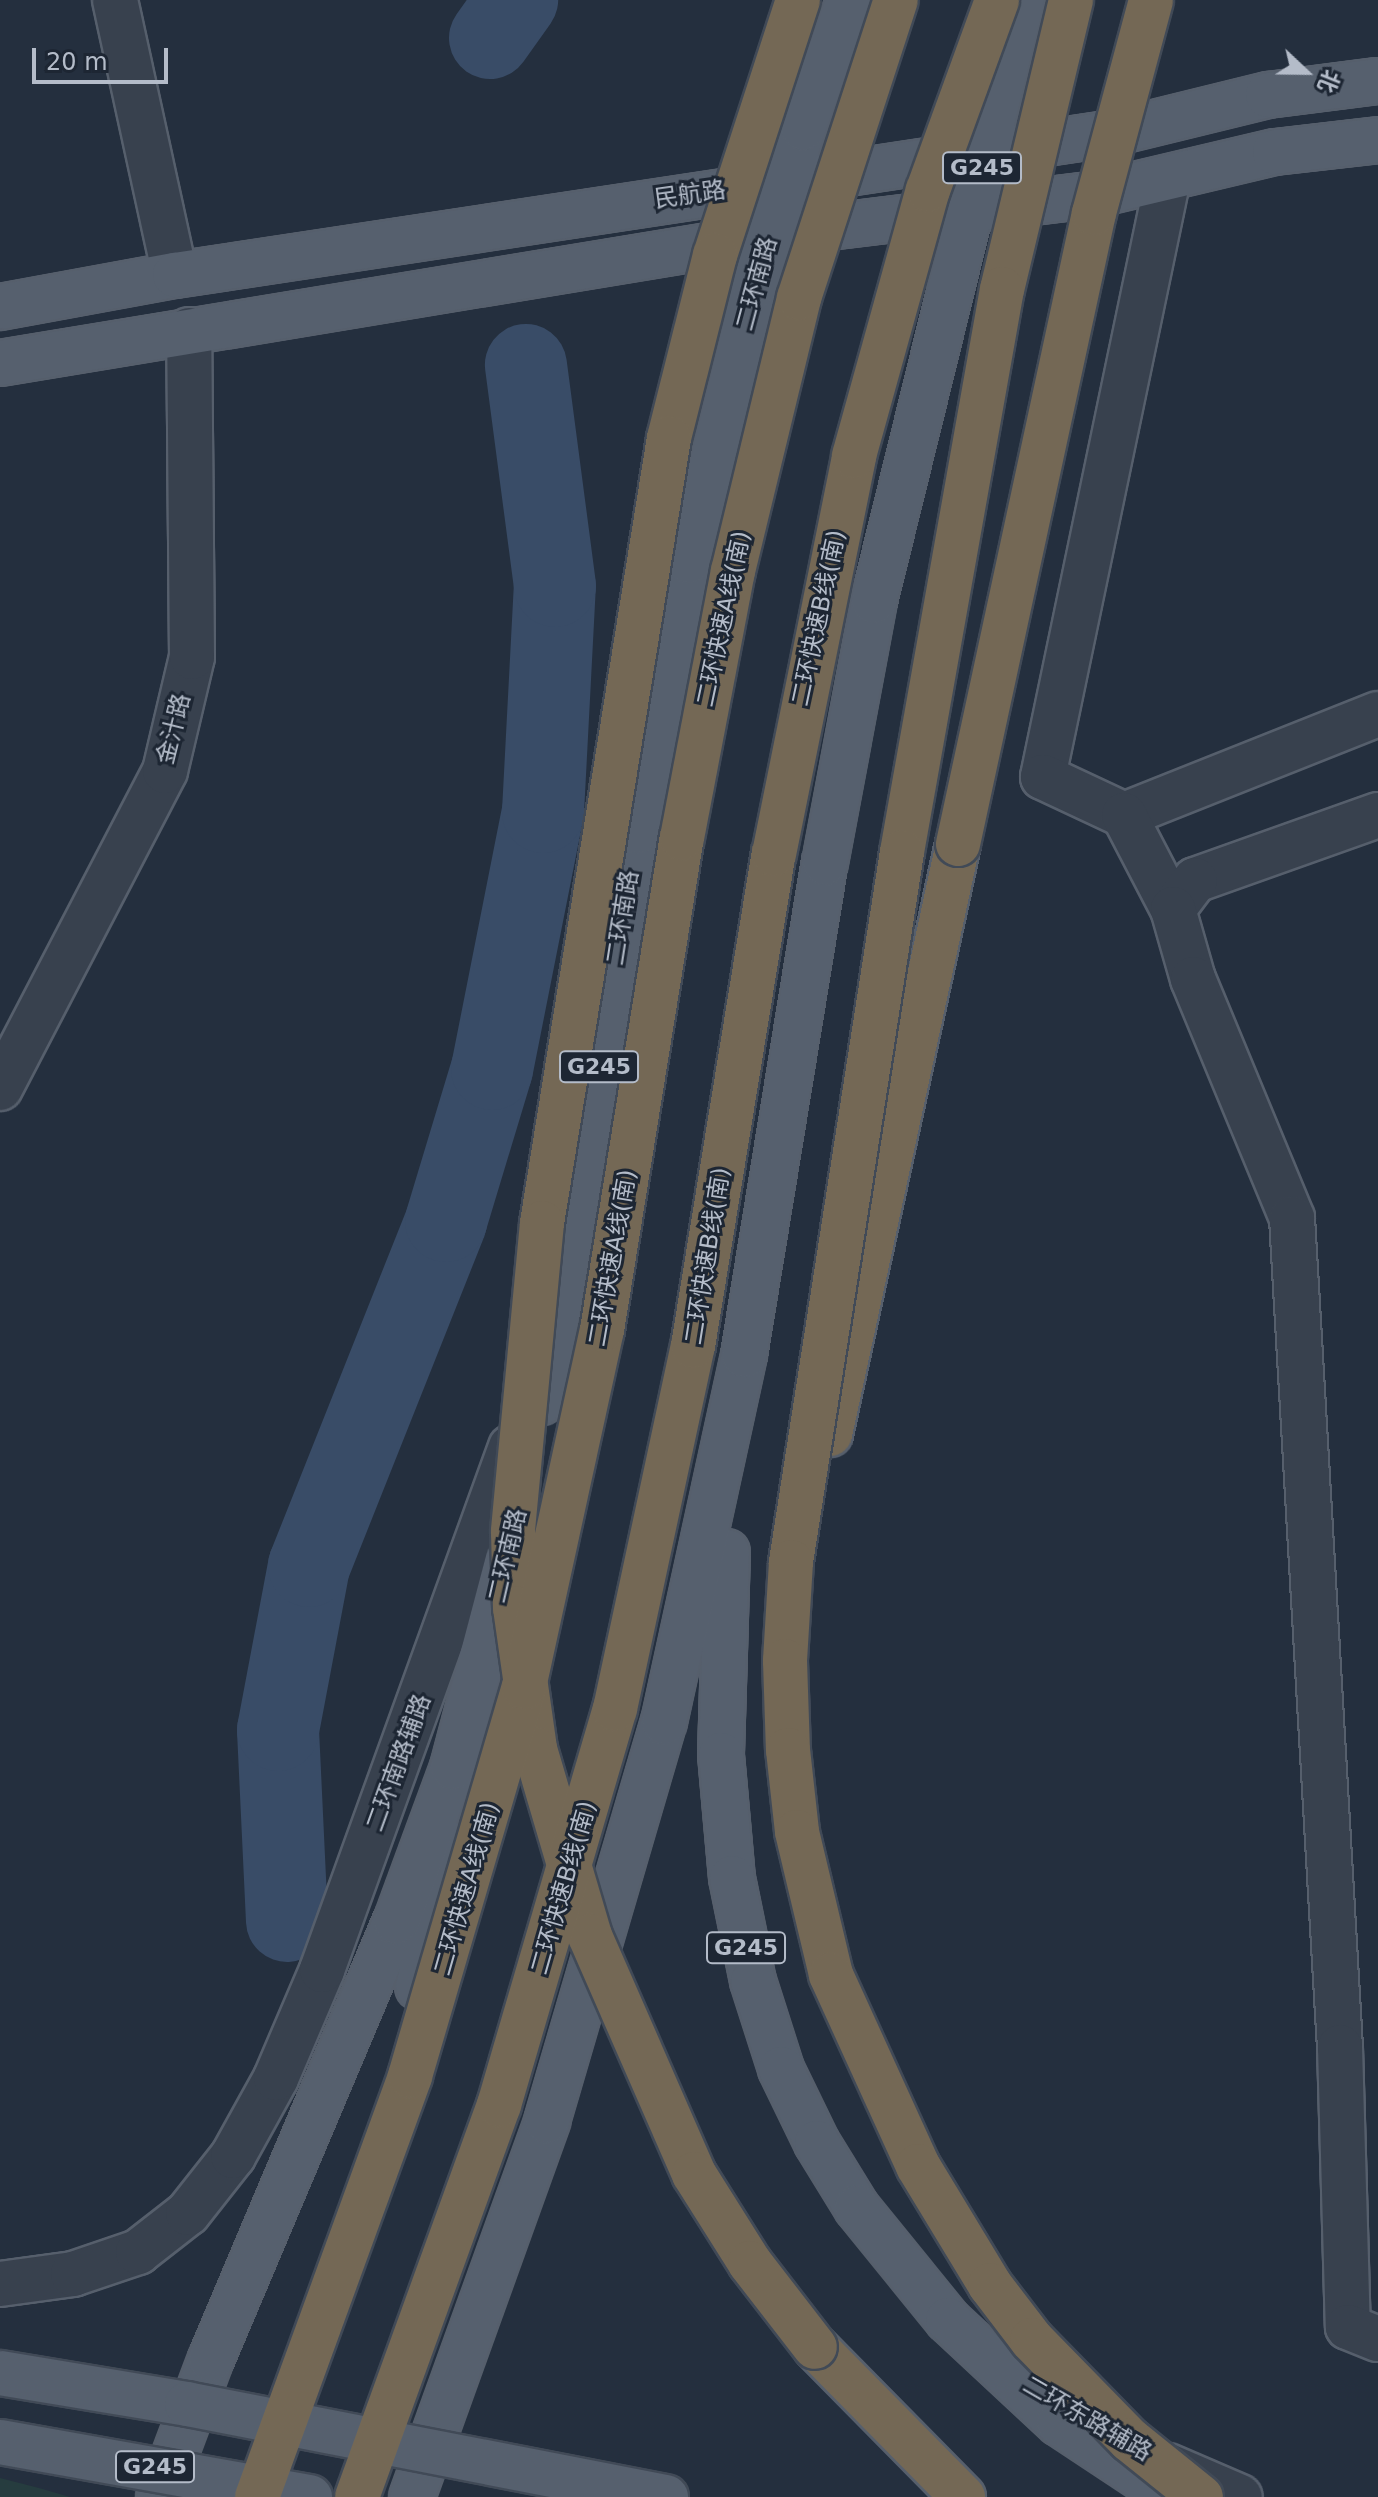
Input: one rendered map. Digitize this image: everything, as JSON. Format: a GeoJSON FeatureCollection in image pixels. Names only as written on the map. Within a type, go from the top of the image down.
{"type":"FeatureCollection","features":[{"type":"Feature","properties":{"kind":"highway"},"geometry":{"type":"LineString","coordinates":[[798,0],[694,331],[642,591],[542,1223],[518,1455],[515,1608],[535,1749],[569,1877],[671,2130],[720,2218],[783,2307],[899,2437],[963,2497]]}},
{"type":"Feature","properties":{"kind":"highway","name":"二环快速A线(南)"},"geometry":{"type":"LineString","coordinates":[[257,2497],[410,2076],[524,1687],[602,1330],[679,853],[733,571],[799,298],[896,0]]}},
{"type":"Feature","properties":{"kind":"highway","name":"二环快速B线(南)"},"geometry":{"type":"LineString","coordinates":[[357,2497],[499,2105],[615,1709],[693,1346],[782,810],[854,456],[928,190],[997,0]]}},
{"type":"Feature","properties":{"kind":"highway"},"geometry":{"type":"LineString","coordinates":[[1071,0],[1002,289],[897,883],[791,1562],[785,1661],[788,1750],[797,1832],[831,1975],[918,2166],[982,2273],[1032,2340],[1130,2440],[1201,2497]]}},
{"type":"Feature","properties":{"kind":"highway"},"geometry":{"type":"LineString","coordinates":[[788,1750],[825,1455],[1086,251],[1151,0]]}},
{"type":"Feature","properties":{"kind":"main road","name":"二环南路"},"geometry":{"type":"LineString","coordinates":[[159,2497],[211,2359],[366,1997],[425,1842],[480,1676],[535,1438],[689,561],[770,236],[849,0]]}},
{"type":"Feature","properties":{"kind":"main road","name":"G245"},"geometry":{"type":"LineString","coordinates":[[1022,0],[871,615],[764,1236],[736,1437],[722,1609],[721,1755],[732,1878],[753,1981],[781,2069],[817,2143],[857,2208],[948,2320],[1059,2423],[1171,2497]]}},
{"type":"Feature","properties":{"kind":"main road","name":"民航路"},"geometry":{"type":"LineString","coordinates":[[0,307],[175,275],[1113,133],[1268,95],[1378,81]]}},
{"type":"Feature","properties":{"kind":"main road"},"geometry":{"type":"LineString","coordinates":[[0,363],[770,236],[1097,194],[1275,152],[1378,140]]}},
{"type":"Feature","properties":{"kind":"main road"},"geometry":{"type":"LineString","coordinates":[[412,2497],[547,2121],[630,1850],[721,1475],[764,1236]]}},
{"type":"Feature","properties":{"kind":"main road"},"geometry":{"type":"LineString","coordinates":[[243,2497],[347,2231],[396,2073],[480,1676]]}},
{"type":"Feature","properties":{"kind":"main road"},"geometry":{"type":"LineString","coordinates":[[0,2373],[187,2404],[666,2497]]}},
{"type":"Feature","properties":{"kind":"main road","name":"G245"},"geometry":{"type":"LineString","coordinates":[[0,2442],[310,2497]]}},
{"type":"Feature","properties":{"kind":"street"},"geometry":{"type":"LineString","coordinates":[[115,0],[175,275]]}},
{"type":"Feature","properties":{"kind":"street"},"geometry":{"type":"LineString","coordinates":[[786,182],[838,0]]}},
{"type":"Feature","properties":{"kind":"street"},"geometry":{"type":"LineString","coordinates":[[986,152],[1033,0]]}},
{"type":"Feature","properties":{"kind":"street"},"geometry":{"type":"LineString","coordinates":[[1168,178],[1043,777],[1124,815],[1173,909],[1193,979],[1292,1218],[1340,2047],[1348,2327],[1378,2339]]}},
{"type":"Feature","properties":{"kind":"street","name":"金汁路"},"geometry":{"type":"LineString","coordinates":[[0,1088],[165,771],[192,657],[189,330]]}},
{"type":"Feature","properties":{"kind":"street"},"geometry":{"type":"LineString","coordinates":[[1124,815],[1378,714]]}},
{"type":"Feature","properties":{"kind":"street"},"geometry":{"type":"LineString","coordinates":[[1173,909],[1195,880],[1378,815]]}},
{"type":"Feature","properties":{"kind":"street","name":"二环南路辅路"},"geometry":{"type":"LineString","coordinates":[[0,2284],[107,2265],[164,2234],[211,2187],[265,2099],[322,1970],[492,1510],[557,1281],[596,1086]]}},
{"type":"Feature","properties":{"kind":"street","name":"二环东路辅路"},"geometry":{"type":"LineString","coordinates":[[948,2320],[1033,2391],[1085,2423],[1240,2497]]}},
{"type":"Feature","properties":{"kind":"green space"},"geometry":{"type":"Polygon","coordinates":[[[0,2478],[39,2488],[70,2497],[0,2497],[0,2478]]]}},
{"type":"Feature","properties":{"kind":"waterway"},"geometry":{"type":"LineString","coordinates":[[490,38],[517,0]]}},
{"type":"Feature","properties":{"kind":"waterway"},"geometry":{"type":"LineString","coordinates":[[287,1921],[278,1730],[309,1566],[446,1221],[492,1069],[543,812],[555,586],[526,365]]}}]}
